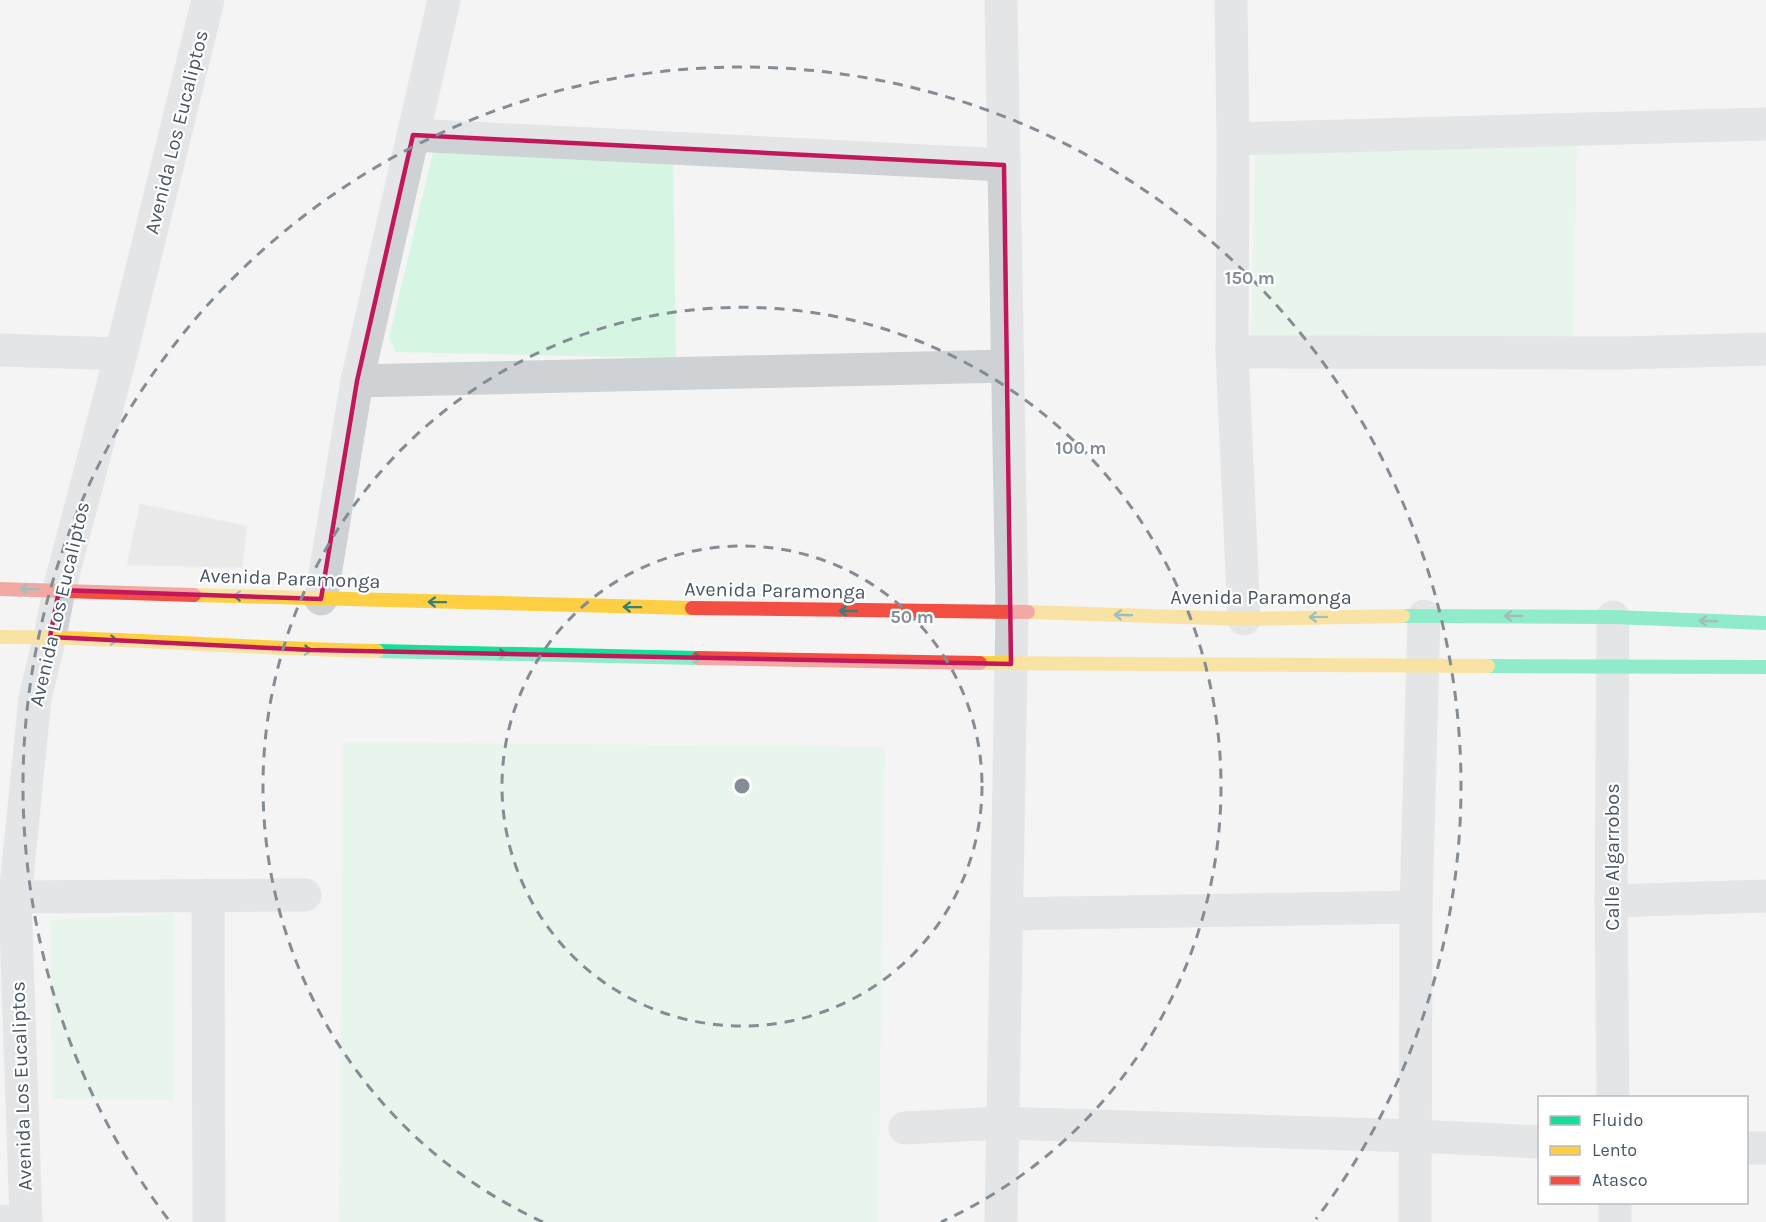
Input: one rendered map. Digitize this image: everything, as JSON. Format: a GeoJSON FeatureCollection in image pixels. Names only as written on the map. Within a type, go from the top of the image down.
{"type":"FeatureCollection","features":[{"type":"Feature","properties":{"kind":"street","name":"Avenida Los Eucaliptos"},"geometry":{"type":"LineString","coordinates":[[17,1217],[15,897],[35,698],[50,637],[58,590],[121,354],[208,0]]}},
{"type":"Feature","properties":{"kind":"street"},"geometry":{"type":"LineString","coordinates":[[321,599],[357,381],[444,0]]}},
{"type":"Feature","properties":{"kind":"street"},"geometry":{"type":"LineString","coordinates":[[1001,0],[1012,612],[1001,1222]]}},
{"type":"Feature","properties":{"kind":"street"},"geometry":{"type":"LineString","coordinates":[[1232,0],[1233,352],[1244,619]]}},
{"type":"Feature","properties":{"kind":"street"},"geometry":{"type":"LineString","coordinates":[[1233,139],[1766,124]]}},
{"type":"Feature","properties":{"kind":"street"},"geometry":{"type":"LineString","coordinates":[[413,135],[1004,165]]}},
{"type":"Feature","properties":{"kind":"street"},"geometry":{"type":"LineString","coordinates":[[1233,352],[1622,354],[1766,349]]}},
{"type":"Feature","properties":{"kind":"street"},"geometry":{"type":"LineString","coordinates":[[0,350],[121,354]]}},
{"type":"Feature","properties":{"kind":"street"},"geometry":{"type":"LineString","coordinates":[[357,381],[1007,366]]}},
{"type":"Feature","properties":{"kind":"street","name":"Avenida Paramonga"},"geometry":{"type":"LineString","coordinates":[[0,589],[321,599],[787,610],[1012,612],[1244,619],[1424,616],[1613,617],[1766,623]]}},
{"type":"Feature","properties":{"kind":"street"},"geometry":{"type":"LineString","coordinates":[[1415,1222],[1416,907],[1424,616]]}},
{"type":"Feature","properties":{"kind":"street","name":"Calle Algarrobos"},"geometry":{"type":"LineString","coordinates":[[1613,617],[1611,902],[1614,1096]]}},
{"type":"Feature","properties":{"kind":"street"},"geometry":{"type":"LineString","coordinates":[[0,638],[50,637],[311,650],[1011,664],[1766,667]]}},
{"type":"Feature","properties":{"kind":"street"},"geometry":{"type":"LineString","coordinates":[[208,895],[209,1222]]}},
{"type":"Feature","properties":{"kind":"street"},"geometry":{"type":"LineString","coordinates":[[15,897],[305,895]]}},
{"type":"Feature","properties":{"kind":"street"},"geometry":{"type":"LineString","coordinates":[[1611,902],[1766,896]]}},
{"type":"Feature","properties":{"kind":"street"},"geometry":{"type":"LineString","coordinates":[[1008,915],[1416,907]]}},
{"type":"Feature","properties":{"kind":"street"},"geometry":{"type":"LineString","coordinates":[[905,1128],[1002,1123],[1538,1142]]}},
{"type":"Feature","properties":{"kind":"street"},"geometry":{"type":"LineString","coordinates":[[1748,1148],[1766,1148]]}},
{"type":"Feature","properties":{"kind":"street"},"geometry":{"type":"LineString","coordinates":[[1614,1204],[1615,1222]]}},
{"type":"Feature","properties":{"kind":"highlighted area"},"geometry":{"type":"Polygon","coordinates":[[[413,135],[1004,165],[1011,664],[311,650],[50,637],[59,590],[321,599],[357,381],[413,135]]]}},
{"type":"Feature","properties":{"kind":"green space"},"geometry":{"type":"Polygon","coordinates":[[[1577,140],[1573,339],[1251,342],[1255,152],[1577,140]]]}},
{"type":"Feature","properties":{"kind":"green space"},"geometry":{"type":"Polygon","coordinates":[[[434,148],[673,151],[676,358],[396,352],[389,338],[434,148]]]}},
{"type":"Feature","properties":{"kind":"green space"},"geometry":{"type":"Polygon","coordinates":[[[343,742],[885,747],[878,1222],[339,1222],[343,742]]]}},
{"type":"Feature","properties":{"kind":"green space"},"geometry":{"type":"Polygon","coordinates":[[[175,914],[174,1100],[52,1099],[50,920],[175,914]]]}},
{"type":"Feature","properties":{"kind":"building"},"geometry":{"type":"Polygon","coordinates":[[[140,504],[247,526],[242,568],[127,565],[140,504]]]}},
{"type":"Feature","properties":{"kind":"traffic: fast"},"geometry":{"type":"LineString","coordinates":[[1403,616],[1613,617],[1766,623]]}},
{"type":"Feature","properties":{"kind":"traffic: fast"},"geometry":{"type":"LineString","coordinates":[[377,651],[698,658]]}},
{"type":"Feature","properties":{"kind":"traffic: fast"},"geometry":{"type":"LineString","coordinates":[[1488,666],[1766,667]]}},
{"type":"Feature","properties":{"kind":"traffic: slow"},"geometry":{"type":"LineString","coordinates":[[194,595],[692,608]]}},
{"type":"Feature","properties":{"kind":"traffic: slow"},"geometry":{"type":"LineString","coordinates":[[1028,612],[1244,619],[1403,616]]}},
{"type":"Feature","properties":{"kind":"traffic: slow"},"geometry":{"type":"LineString","coordinates":[[0,637],[377,651]]}},
{"type":"Feature","properties":{"kind":"traffic: slow"},"geometry":{"type":"LineString","coordinates":[[980,663],[1488,666]]}},
{"type":"Feature","properties":{"kind":"traffic: jam"},"geometry":{"type":"LineString","coordinates":[[0,589],[194,595]]}},
{"type":"Feature","properties":{"kind":"traffic: jam"},"geometry":{"type":"LineString","coordinates":[[692,608],[1028,612]]}},
{"type":"Feature","properties":{"kind":"traffic: jam"},"geometry":{"type":"LineString","coordinates":[[698,658],[980,663]]}}]}
